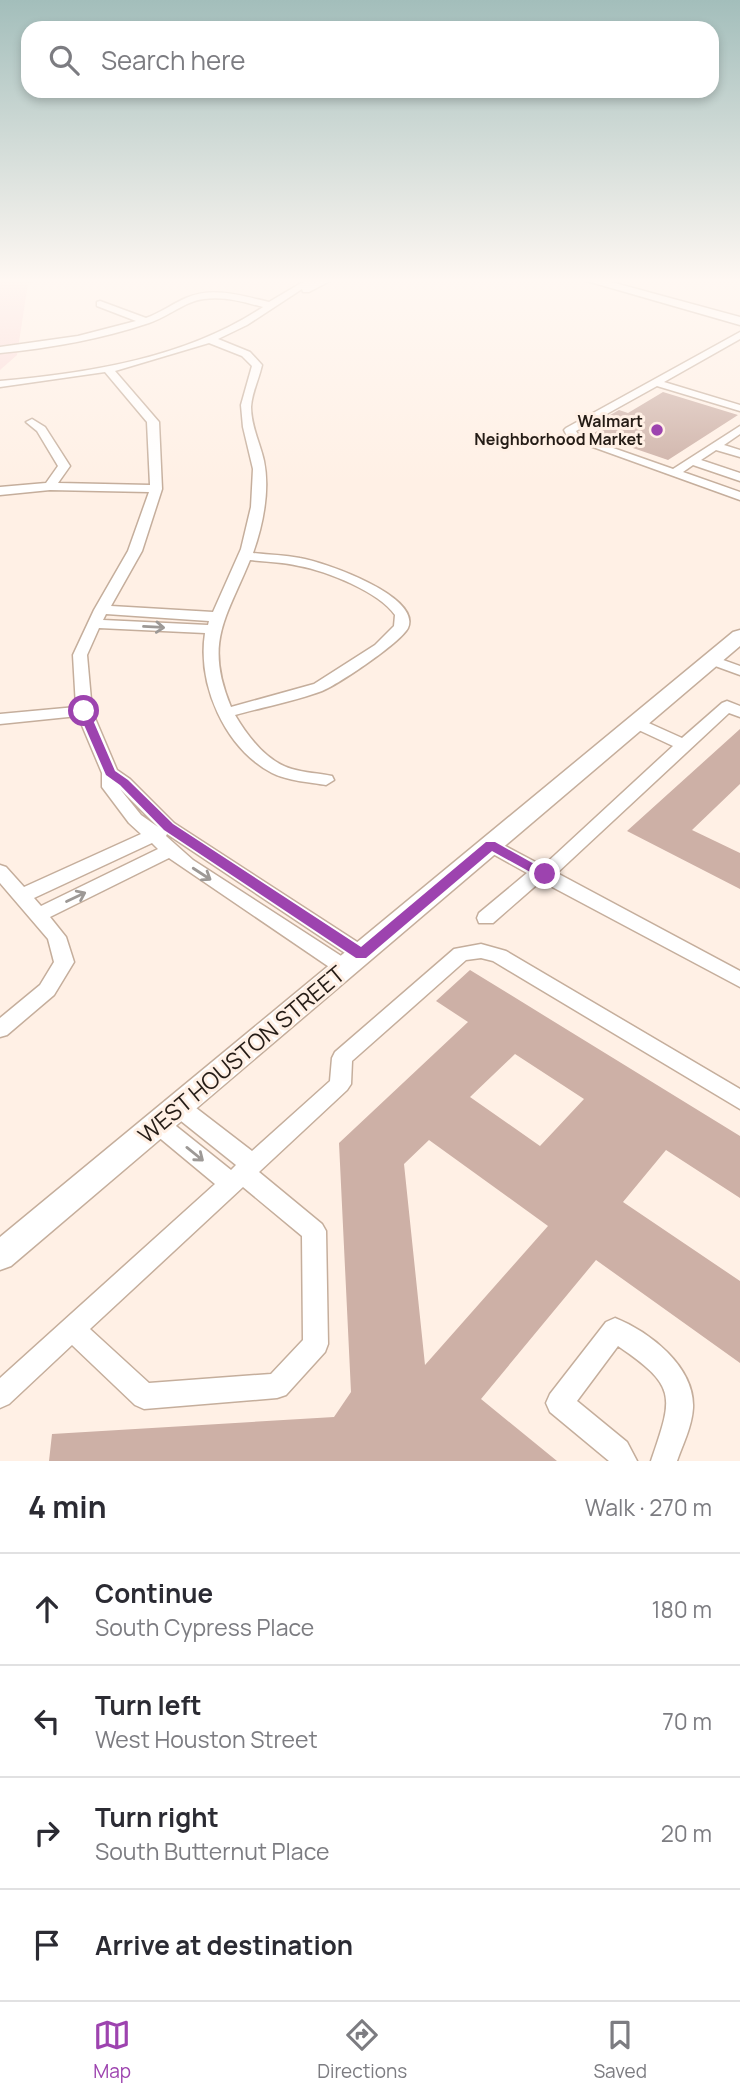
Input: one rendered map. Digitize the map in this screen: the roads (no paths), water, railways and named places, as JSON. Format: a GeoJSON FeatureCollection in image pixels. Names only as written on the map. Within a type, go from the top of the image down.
{"type":"FeatureCollection","features":[{"type":"Feature","properties":{"kind":"main road","name":"WEST HOUSTON STREET"},"geometry":{"type":"LineString","coordinates":[[0,1256],[740,636]]}},
{"type":"Feature","properties":{"kind":"street"},"geometry":{"type":"LineString","coordinates":[[0,350],[22,347]]}},
{"type":"Feature","properties":{"kind":"street"},"geometry":{"type":"LineString","coordinates":[[0,384],[108,369],[185,347]]}},
{"type":"Feature","properties":{"kind":"street"},"geometry":{"type":"LineString","coordinates":[[229,347],[253,359],[257,365],[246,405],[247,425],[259,464],[258,492],[255,524],[245,556],[216,623],[209,653],[211,674],[226,713],[249,746],[280,770],[326,780]]}},
{"type":"Feature","properties":{"kind":"street"},"geometry":{"type":"LineString","coordinates":[[721,347],[570,430],[574,438],[740,496]]}},
{"type":"Feature","properties":{"kind":"street"},"geometry":{"type":"LineString","coordinates":[[108,369],[153,422],[156,489],[135,551],[94,624],[80,655],[83,706],[110,773],[110,787],[129,813],[353,961]]}},
{"type":"Feature","properties":{"kind":"street"},"geometry":{"type":"LineString","coordinates":[[655,382],[740,408]]}},
{"type":"Feature","properties":{"kind":"street"},"geometry":{"type":"LineString","coordinates":[[32,422],[41,429],[64,466],[50,486]]}},
{"type":"Feature","properties":{"kind":"street"},"geometry":{"type":"LineString","coordinates":[[674,473],[737,434]]}},
{"type":"Feature","properties":{"kind":"street"},"geometry":{"type":"LineString","coordinates":[[715,446],[740,454]]}},
{"type":"Feature","properties":{"kind":"street"},"geometry":{"type":"LineString","coordinates":[[692,461],[740,477]]}},
{"type":"Feature","properties":{"kind":"street"},"geometry":{"type":"LineString","coordinates":[[0,491],[50,486],[156,489]]}},
{"type":"Feature","properties":{"kind":"street"},"geometry":{"type":"LineString","coordinates":[[226,713],[319,687],[393,638],[401,627],[402,615],[392,601],[318,565],[245,556]]}},
{"type":"Feature","properties":{"kind":"street"},"geometry":{"type":"LineString","coordinates":[[102,610],[216,623]]}},
{"type":"Feature","properties":{"kind":"street"},"geometry":{"type":"LineString","coordinates":[[94,624],[216,623]]}},
{"type":"Feature","properties":{"kind":"street"},"geometry":{"type":"LineString","coordinates":[[716,656],[740,660]]}},
{"type":"Feature","properties":{"kind":"street"},"geometry":{"type":"LineString","coordinates":[[716,656],[740,671]]}},
{"type":"Feature","properties":{"kind":"street"},"geometry":{"type":"LineString","coordinates":[[0,719],[83,706]]}},
{"type":"Feature","properties":{"kind":"street"},"geometry":{"type":"LineString","coordinates":[[486,918],[542,873],[727,706],[740,712]]}},
{"type":"Feature","properties":{"kind":"street"},"geometry":{"type":"LineString","coordinates":[[636,723],[684,745]]}},
{"type":"Feature","properties":{"kind":"street"},"geometry":{"type":"LineString","coordinates":[[160,831],[170,850],[353,961]]}},
{"type":"Feature","properties":{"kind":"street"},"geometry":{"type":"LineString","coordinates":[[22,896],[114,855],[160,831]]}},
{"type":"Feature","properties":{"kind":"street"},"geometry":{"type":"LineString","coordinates":[[491,845],[740,980]]}},
{"type":"Feature","properties":{"kind":"street"},"geometry":{"type":"LineString","coordinates":[[38,915],[170,850]]}},
{"type":"Feature","properties":{"kind":"street"},"geometry":{"type":"LineString","coordinates":[[114,855],[131,871]]}},
{"type":"Feature","properties":{"kind":"street"},"geometry":{"type":"LineString","coordinates":[[0,871],[57,937],[64,962],[47,989],[0,1029]]}},
{"type":"Feature","properties":{"kind":"street"},"geometry":{"type":"LineString","coordinates":[[0,1395],[340,1084],[342,1058],[461,954],[472,951],[491,952],[499,956],[740,1100]]}},
{"type":"Feature","properties":{"kind":"street"},"geometry":{"type":"LineString","coordinates":[[73,1329],[144,1396],[277,1386],[316,1345],[314,1231],[168,1115]]}},
{"type":"Feature","properties":{"kind":"street"},"geometry":{"type":"LineString","coordinates":[[624,1461],[618,1451],[559,1403],[615,1330],[665,1366],[678,1385],[680,1409],[664,1461]]}},
{"type":"Feature","properties":{"kind":"place","name":"Walmart Neighborhood Market"},"geometry":{"type":"Point","coordinates":[657,430]}}]}
